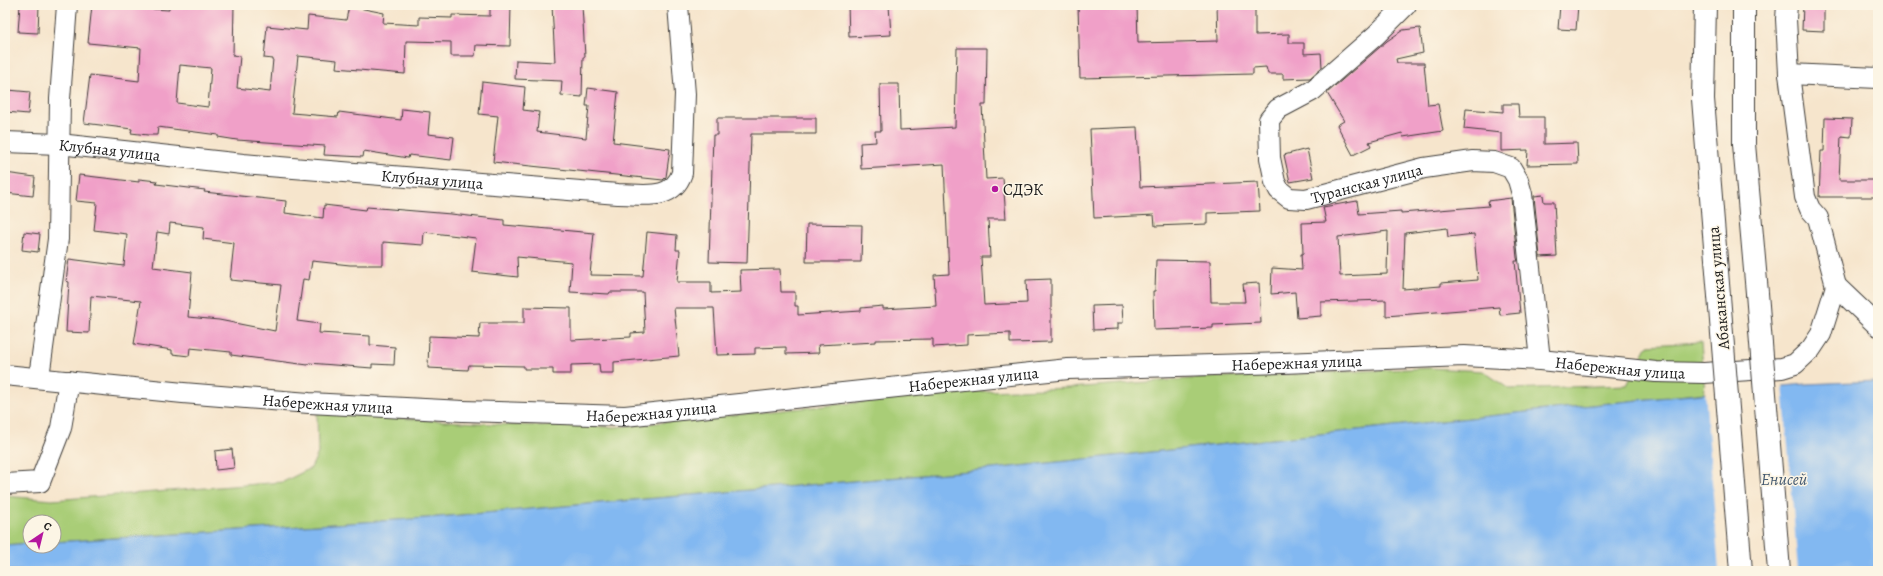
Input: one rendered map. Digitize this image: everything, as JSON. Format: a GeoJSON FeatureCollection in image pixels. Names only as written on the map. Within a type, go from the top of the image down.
{"type":"FeatureCollection","features":[{"type":"Feature","properties":{"kind":"main road","name":"Абаканская улица"},"geometry":{"type":"LineString","coordinates":[[1705,5],[1703,100],[1741,571]]}},
{"type":"Feature","properties":{"kind":"main road"},"geometry":{"type":"LineString","coordinates":[[1744,5],[1744,144],[1779,571]]}},
{"type":"Feature","properties":{"kind":"street"},"geometry":{"type":"LineString","coordinates":[[39,377],[58,238],[58,144],[67,5]]}},
{"type":"Feature","properties":{"kind":"street","name":"Клубная улица"},"geometry":{"type":"LineString","coordinates":[[5,142],[58,144],[243,164],[618,194],[659,195],[670,191],[679,183],[682,173],[685,94],[678,5]]}},
{"type":"Feature","properties":{"kind":"street","name":"Туранская улица"},"geometry":{"type":"LineString","coordinates":[[1406,5],[1376,35],[1312,91],[1278,109],[1272,114],[1269,120],[1268,129],[1270,158],[1275,182],[1279,190],[1289,198],[1306,199],[1424,168],[1466,162],[1494,162],[1512,168],[1518,180],[1522,194],[1540,360]]}},
{"type":"Feature","properties":{"kind":"street"},"geometry":{"type":"LineString","coordinates":[[1787,5],[1786,19],[1789,74],[1805,197],[1810,209],[1818,218],[1836,286],[1878,326]]}},
{"type":"Feature","properties":{"kind":"street"},"geometry":{"type":"LineString","coordinates":[[1789,74],[1878,78]]}},
{"type":"Feature","properties":{"kind":"street","name":"Набережная улица"},"geometry":{"type":"LineString","coordinates":[[5,375],[39,377],[183,393],[309,403],[463,411],[624,416],[1068,369],[1464,356],[1540,360],[1656,372],[1704,373],[1782,368],[1795,364],[1814,344],[1821,334],[1836,286]]}},
{"type":"Feature","properties":{"kind":"street"},"geometry":{"type":"LineString","coordinates":[[5,484],[40,482],[61,428],[69,381]]}},
{"type":"Feature","properties":{"kind":"green space"},"geometry":{"type":"Polygon","coordinates":[[[1701,342],[1705,393],[992,469],[427,518],[62,541],[62,514],[22,514],[22,544],[5,545],[5,496],[52,500],[283,482],[311,468],[318,453],[317,413],[510,425],[616,427],[961,392],[1070,388],[1201,378],[1431,368],[1483,371],[1509,389],[1627,385],[1648,345],[1701,342]]]}},
{"type":"Feature","properties":{"kind":"water","name":"Енисей"},"geometry":{"type":"Polygon","coordinates":[[[1878,381],[1878,571],[5,571],[5,545],[22,544],[22,554],[62,554],[62,541],[427,518],[992,469],[1648,399],[1805,384],[1878,381]]]}},
{"type":"Feature","properties":{"kind":"pier"},"geometry":{"type":"Polygon","coordinates":[[[1783,384],[1798,571],[1719,571],[1705,391],[1783,384]]]}},
{"type":"Feature","properties":{"kind":"building"},"geometry":{"type":"Polygon","coordinates":[[[20,5],[39,5],[38,33],[18,32],[20,5]]]}},
{"type":"Feature","properties":{"kind":"building"},"geometry":{"type":"Polygon","coordinates":[[[92,5],[137,5],[137,8],[169,10],[169,5],[234,5],[233,55],[240,56],[237,88],[270,92],[273,59],[264,58],[267,26],[307,30],[308,16],[346,20],[349,6],[384,13],[383,23],[419,25],[419,17],[452,18],[452,15],[490,16],[490,5],[511,5],[510,46],[476,45],[475,56],[451,56],[451,42],[406,41],[405,74],[336,68],[337,60],[298,56],[292,113],[338,117],[339,112],[401,120],[402,109],[430,112],[428,134],[454,137],[451,160],[409,155],[408,158],[364,151],[363,157],[324,155],[325,146],[237,140],[218,137],[218,135],[158,127],[157,135],[148,135],[131,133],[132,129],[84,123],[90,75],[139,81],[141,48],[88,43],[92,5]],[[180,65],[177,103],[208,107],[211,68],[180,65]]]}},
{"type":"Feature","properties":{"kind":"building"},"geometry":{"type":"Polygon","coordinates":[[[552,5],[582,5],[585,57],[583,57],[582,97],[561,95],[562,81],[515,79],[516,60],[555,62],[552,5]]]}},
{"type":"Feature","properties":{"kind":"building"},"geometry":{"type":"Polygon","coordinates":[[[848,5],[889,5],[891,35],[849,37],[848,5]]]}},
{"type":"Feature","properties":{"kind":"building"},"geometry":{"type":"Polygon","coordinates":[[[1078,5],[1137,5],[1138,43],[1218,41],[1217,5],[1255,5],[1255,35],[1289,34],[1289,43],[1304,43],[1304,54],[1321,53],[1322,67],[1310,78],[1283,79],[1283,74],[1268,74],[1266,67],[1253,68],[1253,74],[1080,78],[1078,5]]]}},
{"type":"Feature","properties":{"kind":"building"},"geometry":{"type":"Polygon","coordinates":[[[1560,5],[1578,5],[1576,30],[1558,29],[1560,5]]]}},
{"type":"Feature","properties":{"kind":"building"},"geometry":{"type":"Polygon","coordinates":[[[1803,5],[1824,5],[1824,31],[1802,30],[1803,5]]]}},
{"type":"Feature","properties":{"kind":"building"},"geometry":{"type":"Polygon","coordinates":[[[1420,28],[1423,53],[1396,59],[1397,63],[1424,63],[1428,105],[1438,104],[1443,131],[1403,137],[1402,133],[1369,142],[1371,146],[1353,155],[1337,125],[1344,121],[1327,93],[1387,41],[1403,30],[1420,28]]]}},
{"type":"Feature","properties":{"kind":"building"},"geometry":{"type":"Polygon","coordinates":[[[957,48],[987,48],[986,105],[982,105],[986,179],[1003,178],[1006,219],[988,219],[990,257],[981,257],[984,305],[1027,303],[1026,280],[1051,279],[1051,342],[1010,343],[1010,333],[967,335],[967,345],[933,347],[933,339],[876,340],[876,342],[818,345],[819,353],[786,354],[786,347],[755,348],[755,354],[717,355],[714,308],[674,308],[679,356],[614,362],[614,373],[600,373],[599,364],[571,365],[571,374],[553,374],[553,369],[524,369],[524,366],[469,365],[468,370],[428,368],[429,336],[479,338],[480,323],[524,323],[524,307],[571,308],[571,340],[631,337],[631,333],[645,332],[643,292],[610,292],[609,294],[570,292],[572,262],[517,257],[518,277],[472,272],[476,238],[424,232],[423,245],[383,242],[383,265],[350,265],[312,261],[309,280],[303,279],[297,321],[320,324],[319,333],[370,336],[370,345],[395,347],[394,365],[372,364],[372,368],[309,363],[308,365],[231,355],[231,352],[190,348],[189,356],[172,354],[172,350],[134,344],[141,301],[91,296],[89,333],[66,332],[69,282],[66,281],[69,259],[124,266],[127,234],[94,230],[97,203],[76,201],[79,175],[139,182],[139,179],[157,181],[156,184],[205,190],[204,192],[286,201],[285,213],[323,218],[324,205],[366,210],[367,207],[504,220],[504,225],[594,233],[590,275],[643,276],[647,232],[677,235],[676,250],[680,250],[677,282],[711,282],[711,293],[741,292],[740,270],[780,269],[781,292],[795,292],[795,306],[798,306],[798,315],[861,311],[861,308],[883,306],[883,309],[936,306],[934,275],[949,274],[944,164],[861,169],[860,143],[876,142],[875,131],[881,131],[880,84],[899,84],[900,130],[955,127],[957,48]],[[170,223],[169,234],[157,232],[153,267],[192,272],[188,317],[219,320],[275,331],[281,285],[230,280],[234,243],[203,239],[204,227],[170,223]]]}},
{"type":"Feature","properties":{"kind":"building"},"geometry":{"type":"Polygon","coordinates":[[[482,82],[525,87],[523,110],[539,112],[537,132],[586,138],[589,106],[586,106],[588,88],[618,92],[613,142],[670,149],[666,177],[663,180],[493,162],[498,116],[479,114],[482,82]]]}},
{"type":"Feature","properties":{"kind":"building"},"geometry":{"type":"Polygon","coordinates":[[[8,90],[30,92],[28,114],[6,112],[8,90]]]}},
{"type":"Feature","properties":{"kind":"building"},"geometry":{"type":"Polygon","coordinates":[[[1503,104],[1518,104],[1519,117],[1544,117],[1544,144],[1577,143],[1578,164],[1527,165],[1528,150],[1501,151],[1501,133],[1464,129],[1466,109],[1503,112],[1503,104]]]}},
{"type":"Feature","properties":{"kind":"building"},"geometry":{"type":"Polygon","coordinates":[[[717,118],[816,118],[816,134],[751,134],[747,263],[709,262],[713,135],[717,135],[717,118]]]}},
{"type":"Feature","properties":{"kind":"building"},"geometry":{"type":"Polygon","coordinates":[[[1825,118],[1852,119],[1851,137],[1841,136],[1839,180],[1878,180],[1878,197],[1819,197],[1821,151],[1824,151],[1825,118]]]}},
{"type":"Feature","properties":{"kind":"building"},"geometry":{"type":"Polygon","coordinates":[[[1137,127],[1140,187],[1258,182],[1260,211],[1207,213],[1207,224],[1155,226],[1154,215],[1094,218],[1090,129],[1137,127]]]}},
{"type":"Feature","properties":{"kind":"building"},"geometry":{"type":"Polygon","coordinates":[[[1307,149],[1313,178],[1290,182],[1284,155],[1307,149]]]}},
{"type":"Feature","properties":{"kind":"building"},"geometry":{"type":"Polygon","coordinates":[[[5,173],[35,177],[33,196],[5,193],[5,173]]]}},
{"type":"Feature","properties":{"kind":"building"},"geometry":{"type":"Polygon","coordinates":[[[1543,195],[1544,202],[1554,202],[1557,256],[1540,257],[1534,196],[1543,195]]]}},
{"type":"Feature","properties":{"kind":"building"},"geometry":{"type":"Polygon","coordinates":[[[1511,198],[1518,261],[1515,261],[1520,313],[1500,315],[1499,307],[1386,316],[1386,300],[1321,302],[1321,316],[1297,318],[1295,292],[1271,294],[1272,268],[1302,270],[1302,223],[1326,222],[1323,207],[1357,201],[1359,214],[1401,211],[1401,213],[1489,206],[1488,201],[1511,198]],[[1447,228],[1405,233],[1403,289],[1441,286],[1441,283],[1478,280],[1474,234],[1448,237],[1447,228]],[[1388,231],[1338,237],[1340,276],[1387,274],[1388,231]]]}},
{"type":"Feature","properties":{"kind":"building"},"geometry":{"type":"Polygon","coordinates":[[[807,224],[862,225],[861,262],[806,262],[807,224]]]}},
{"type":"Feature","properties":{"kind":"building"},"geometry":{"type":"Polygon","coordinates":[[[24,232],[40,234],[38,252],[22,250],[24,232]]]}},
{"type":"Feature","properties":{"kind":"building"},"geometry":{"type":"Polygon","coordinates":[[[1156,260],[1210,261],[1211,302],[1245,302],[1243,284],[1259,283],[1261,323],[1213,325],[1213,328],[1154,330],[1153,291],[1155,291],[1156,260]]]}},
{"type":"Feature","properties":{"kind":"building"},"geometry":{"type":"Polygon","coordinates":[[[1122,305],[1123,323],[1118,323],[1118,329],[1093,330],[1092,306],[1122,305]]]}},
{"type":"Feature","properties":{"kind":"building"},"geometry":{"type":"Polygon","coordinates":[[[232,449],[234,468],[216,470],[215,451],[232,449]]]}},
{"type":"Feature","properties":{"kind":"place","name":"СДЭК"},"geometry":{"type":"Point","coordinates":[995,189]}}]}
